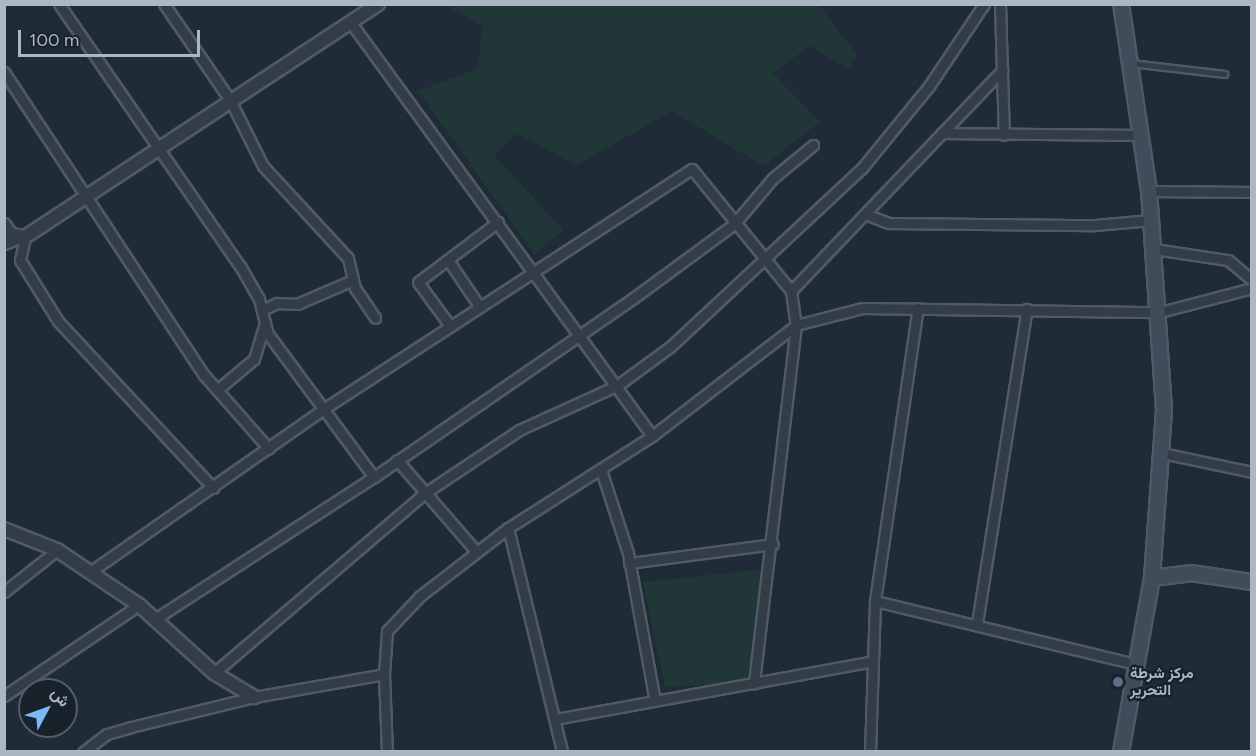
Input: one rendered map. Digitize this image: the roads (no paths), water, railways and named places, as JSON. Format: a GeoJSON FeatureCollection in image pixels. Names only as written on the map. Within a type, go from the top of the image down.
{"type":"FeatureCollection","features":[{"type":"Feature","properties":{"kind":"main road"},"geometry":{"type":"LineString","coordinates":[[1121,4],[1138,135],[1149,191],[1160,312],[1162,453],[1152,578],[1121,752]]}},
{"type":"Feature","properties":{"kind":"main road"},"geometry":{"type":"LineString","coordinates":[[1152,578],[1191,573],[1251,582]]}},
{"type":"Feature","properties":{"kind":"main road"},"geometry":{"type":"LineString","coordinates":[[1127,717],[1128,752]]}},
{"type":"Feature","properties":{"kind":"street"},"geometry":{"type":"LineString","coordinates":[[59,4],[157,150],[240,267],[262,310],[265,323],[374,477]]}},
{"type":"Feature","properties":{"kind":"street"},"geometry":{"type":"LineString","coordinates":[[164,4],[230,100],[263,165],[348,258],[353,280],[375,318]]}},
{"type":"Feature","properties":{"kind":"street"},"geometry":{"type":"LineString","coordinates":[[4,244],[22,238],[378,4]]}},
{"type":"Feature","properties":{"kind":"street"},"geometry":{"type":"LineString","coordinates":[[214,673],[426,493],[519,429],[618,385],[670,347],[862,168],[930,86],[984,4]]}},
{"type":"Feature","properties":{"kind":"street"},"geometry":{"type":"LineString","coordinates":[[1000,4],[1004,135]]}},
{"type":"Feature","properties":{"kind":"street"},"geometry":{"type":"LineString","coordinates":[[351,23],[618,385],[652,436]]}},
{"type":"Feature","properties":{"kind":"street"},"geometry":{"type":"LineString","coordinates":[[791,291],[1002,70]]}},
{"type":"Feature","properties":{"kind":"street"},"geometry":{"type":"LineString","coordinates":[[4,72],[89,194],[146,289],[217,390],[269,449]]}},
{"type":"Feature","properties":{"kind":"street"},"geometry":{"type":"LineString","coordinates":[[942,134],[1138,135]]}},
{"type":"Feature","properties":{"kind":"street"},"geometry":{"type":"LineString","coordinates":[[155,619],[374,477],[580,336],[734,224],[773,178],[813,145]]}},
{"type":"Feature","properties":{"kind":"street"},"geometry":{"type":"LineString","coordinates":[[90,572],[325,408],[692,169],[764,261],[791,291],[796,325],[773,544],[754,684]]}},
{"type":"Feature","properties":{"kind":"street"},"geometry":{"type":"LineString","coordinates":[[1149,191],[1251,192]]}},
{"type":"Feature","properties":{"kind":"street"},"geometry":{"type":"LineString","coordinates":[[865,214],[889,223],[1095,225],[1151,220]]}},
{"type":"Feature","properties":{"kind":"street"},"geometry":{"type":"LineString","coordinates":[[450,326],[418,282],[498,222]]}},
{"type":"Feature","properties":{"kind":"street"},"geometry":{"type":"LineString","coordinates":[[4,225],[22,238]]}},
{"type":"Feature","properties":{"kind":"street"},"geometry":{"type":"LineString","coordinates":[[22,238],[20,260],[52,313],[213,488]]}},
{"type":"Feature","properties":{"kind":"street"},"geometry":{"type":"LineString","coordinates":[[1154,249],[1227,260],[1251,280]]}},
{"type":"Feature","properties":{"kind":"street"},"geometry":{"type":"LineString","coordinates":[[448,260],[479,306]]}},
{"type":"Feature","properties":{"kind":"street"},"geometry":{"type":"LineString","coordinates":[[262,310],[277,303],[297,304],[353,280]]}},
{"type":"Feature","properties":{"kind":"street"},"geometry":{"type":"LineString","coordinates":[[387,752],[384,674],[387,631],[398,615],[475,550],[652,436],[796,325],[862,308],[1160,312],[1251,288]]}},
{"type":"Feature","properties":{"kind":"street"},"geometry":{"type":"LineString","coordinates":[[870,752],[869,662],[875,601],[918,308]]}},
{"type":"Feature","properties":{"kind":"street"},"geometry":{"type":"LineString","coordinates":[[977,623],[1027,309]]}},
{"type":"Feature","properties":{"kind":"street"},"geometry":{"type":"LineString","coordinates":[[217,390],[254,358],[265,323]]}},
{"type":"Feature","properties":{"kind":"street"},"geometry":{"type":"LineString","coordinates":[[1162,453],[1251,472]]}},
{"type":"Feature","properties":{"kind":"street"},"geometry":{"type":"LineString","coordinates":[[397,460],[475,550]]}},
{"type":"Feature","properties":{"kind":"street"},"geometry":{"type":"LineString","coordinates":[[601,470],[629,563],[656,701]]}},
{"type":"Feature","properties":{"kind":"street"},"geometry":{"type":"LineString","coordinates":[[508,528],[562,752]]}},
{"type":"Feature","properties":{"kind":"street"},"geometry":{"type":"LineString","coordinates":[[4,529],[57,550],[90,572],[139,605],[214,673],[254,697]]}},
{"type":"Feature","properties":{"kind":"street"},"geometry":{"type":"LineString","coordinates":[[629,563],[773,544]]}},
{"type":"Feature","properties":{"kind":"street"},"geometry":{"type":"LineString","coordinates":[[4,592],[57,550]]}},
{"type":"Feature","properties":{"kind":"street"},"geometry":{"type":"LineString","coordinates":[[875,601],[977,623],[1136,664]]}},
{"type":"Feature","properties":{"kind":"street"},"geometry":{"type":"LineString","coordinates":[[4,696],[139,605]]}},
{"type":"Feature","properties":{"kind":"street"},"geometry":{"type":"LineString","coordinates":[[555,719],[869,662]]}},
{"type":"Feature","properties":{"kind":"street"},"geometry":{"type":"LineString","coordinates":[[83,752],[107,734],[254,697],[384,674]]}},
{"type":"Feature","properties":{"kind":"lane"},"geometry":{"type":"LineString","coordinates":[[1129,63],[1224,74]]}},
{"type":"Feature","properties":{"kind":"place","name":"مركز شرطة التحرير"},"geometry":{"type":"Point","coordinates":[1118,682]}}]}
